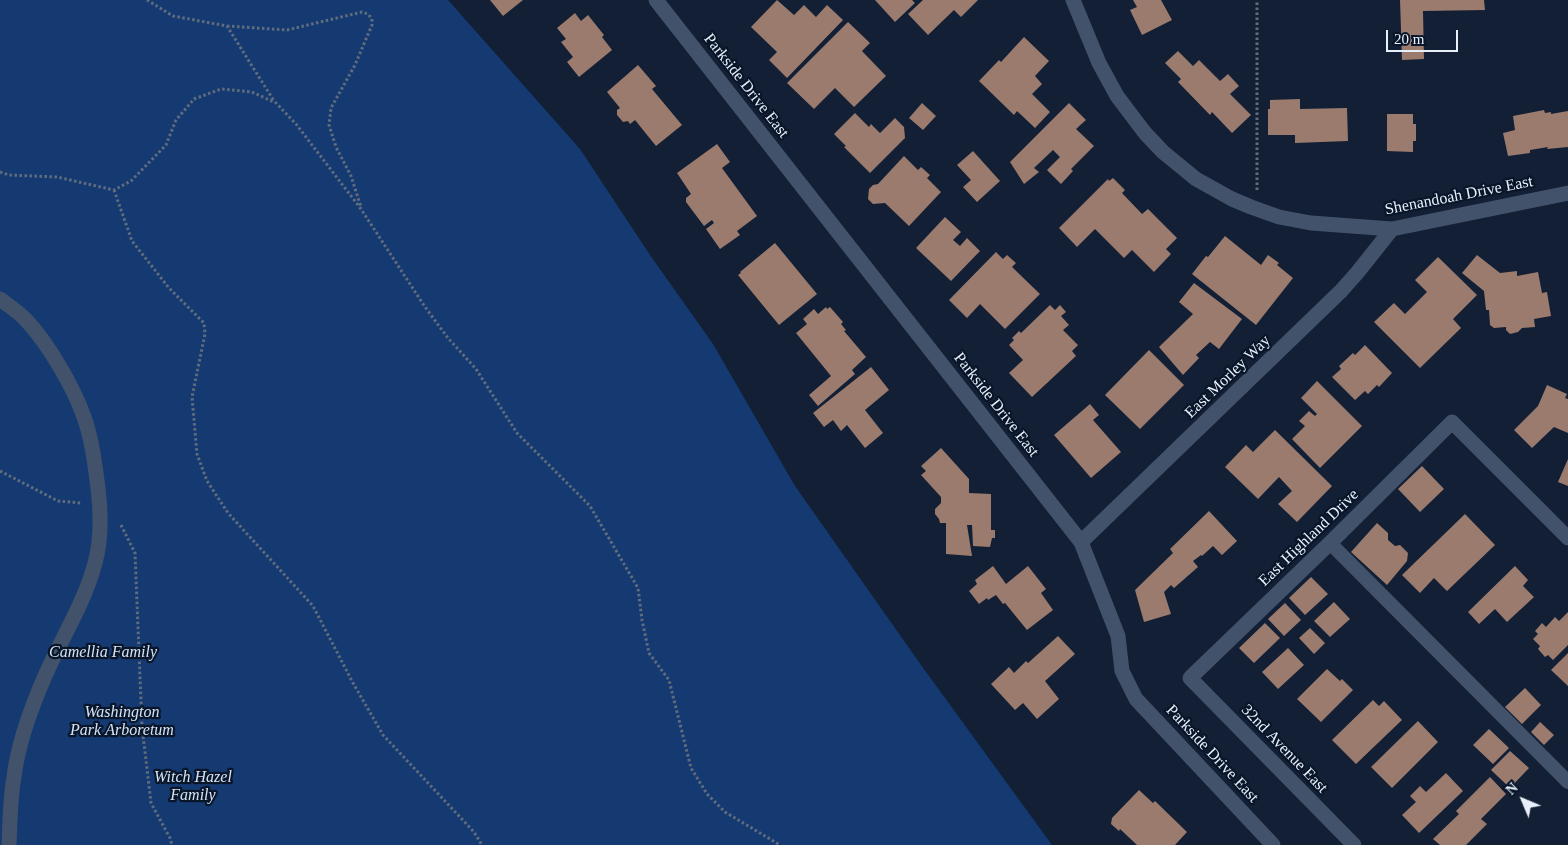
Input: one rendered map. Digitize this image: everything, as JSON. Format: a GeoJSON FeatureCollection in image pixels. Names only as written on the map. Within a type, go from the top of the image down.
{"type":"FeatureCollection","features":[{"type":"Feature","properties":{"kind":"street","name":"Parkside Drive East"},"geometry":{"type":"LineString","coordinates":[[656,0],[1081,542],[1118,636],[1122,671],[1136,699],[1273,845]]}},
{"type":"Feature","properties":{"kind":"street","name":"Shenandoah Drive East"},"geometry":{"type":"LineString","coordinates":[[1073,0],[1099,63],[1117,96],[1145,133],[1162,152],[1196,179],[1232,199],[1279,217],[1311,223],[1392,229],[1568,193]]}},
{"type":"Feature","properties":{"kind":"street","name":"East Morley Way"},"geometry":{"type":"LineString","coordinates":[[1081,542],[1334,297],[1357,273],[1392,229]]}},
{"type":"Feature","properties":{"kind":"street"},"geometry":{"type":"LineString","coordinates":[[0,299],[16,310],[28,322],[49,352],[74,395],[84,418],[96,472],[100,505],[99,542],[95,563],[72,620],[45,677],[26,728],[19,754],[14,776],[9,845]]}},
{"type":"Feature","properties":{"kind":"street","name":"East Highland Drive"},"geometry":{"type":"LineString","coordinates":[[1190,678],[1452,422],[1568,538]]}},
{"type":"Feature","properties":{"kind":"street","name":"32nd Avenue East"},"geometry":{"type":"LineString","coordinates":[[1190,678],[1354,845]]}},
{"type":"Feature","properties":{"kind":"lane"},"geometry":{"type":"LineString","coordinates":[[1330,543],[1568,782]]}},
{"type":"Feature","properties":{"kind":"path"},"geometry":{"type":"LineString","coordinates":[[147,0],[173,16],[227,26],[287,30],[362,12],[368,14],[372,19],[372,25],[355,65],[331,108],[329,125],[336,147],[352,176],[362,209]]}},
{"type":"Feature","properties":{"kind":"path"},"geometry":{"type":"LineString","coordinates":[[1255,195],[1258,184],[1257,0]]}},
{"type":"Feature","properties":{"kind":"path"},"geometry":{"type":"LineString","coordinates":[[227,26],[276,103],[296,124],[362,209],[426,307],[448,338],[476,369],[517,433],[590,506],[638,588],[649,653],[669,680],[691,768],[707,794],[725,812],[763,833],[780,845]]}},
{"type":"Feature","properties":{"kind":"path"},"geometry":{"type":"LineString","coordinates":[[0,172],[57,177],[114,190],[131,181],[166,145],[176,120],[194,99],[221,89],[252,92],[276,103]]}},
{"type":"Feature","properties":{"kind":"path"},"geometry":{"type":"LineString","coordinates":[[114,190],[132,241],[169,288],[204,323],[205,334],[192,397],[196,454],[207,481],[228,513],[313,606],[353,683],[383,735],[468,826],[482,845]]}},
{"type":"Feature","properties":{"kind":"path"},"geometry":{"type":"LineString","coordinates":[[0,471],[58,501],[113,508],[135,553],[142,726],[151,803],[172,845]]}},
{"type":"Feature","properties":{"kind":"green space"},"geometry":{"type":"Polygon","coordinates":[[[0,0],[448,0],[580,149],[650,255],[713,344],[795,486],[921,665],[1052,845],[0,845],[0,0]]]}},
{"type":"Feature","properties":{"kind":"building"},"geometry":{"type":"Polygon","coordinates":[[[490,0],[523,0],[503,16],[490,0]]]}},
{"type":"Feature","properties":{"kind":"building"},"geometry":{"type":"Polygon","coordinates":[[[777,0],[794,15],[804,5],[816,17],[827,5],[843,20],[787,78],[769,60],[777,52],[751,27],[777,0]]]}},
{"type":"Feature","properties":{"kind":"building"},"geometry":{"type":"Polygon","coordinates":[[[875,0],[912,0],[915,3],[895,22],[875,0]]]}},
{"type":"Feature","properties":{"kind":"building"},"geometry":{"type":"Polygon","coordinates":[[[923,0],[978,0],[961,17],[954,10],[928,35],[908,14],[923,0]]]}},
{"type":"Feature","properties":{"kind":"building"},"geometry":{"type":"Polygon","coordinates":[[[1133,0],[1161,0],[1172,20],[1142,35],[1130,10],[1137,7],[1133,0]]]}},
{"type":"Feature","properties":{"kind":"building"},"geometry":{"type":"Polygon","coordinates":[[[1400,0],[1484,0],[1485,10],[1423,11],[1424,59],[1402,60],[1400,0]]]}},
{"type":"Feature","properties":{"kind":"building"},"geometry":{"type":"Polygon","coordinates":[[[575,13],[581,21],[588,15],[604,35],[602,37],[612,50],[579,77],[567,62],[573,57],[561,42],[566,39],[557,28],[575,13]]]}},
{"type":"Feature","properties":{"kind":"building"},"geometry":{"type":"Polygon","coordinates":[[[848,22],[870,43],[862,51],[886,76],[854,107],[835,88],[814,109],[787,83],[848,22]]]}},
{"type":"Feature","properties":{"kind":"building"},"geometry":{"type":"Polygon","coordinates":[[[1024,37],[1049,61],[1035,76],[1042,84],[1032,94],[1050,112],[1035,128],[1017,111],[1014,115],[979,81],[999,60],[1001,62],[1024,37]]]}},
{"type":"Feature","properties":{"kind":"building"},"geometry":{"type":"Polygon","coordinates":[[[1178,51],[1193,66],[1199,60],[1220,81],[1228,74],[1239,86],[1230,94],[1251,115],[1232,133],[1212,112],[1210,115],[1178,82],[1181,79],[1165,63],[1178,51]]]}},
{"type":"Feature","properties":{"kind":"building"},"geometry":{"type":"Polygon","coordinates":[[[638,65],[656,86],[652,89],[682,125],[656,146],[635,120],[630,124],[628,121],[623,122],[617,115],[617,110],[620,108],[607,92],[638,65]]]}},
{"type":"Feature","properties":{"kind":"building"},"geometry":{"type":"Polygon","coordinates":[[[1300,99],[1300,109],[1347,108],[1348,141],[1295,143],[1295,135],[1268,135],[1270,100],[1300,99]]]}},
{"type":"Feature","properties":{"kind":"building"},"geometry":{"type":"Polygon","coordinates":[[[922,103],[936,116],[923,130],[909,118],[922,103]]]}},
{"type":"Feature","properties":{"kind":"building"},"geometry":{"type":"Polygon","coordinates":[[[1069,103],[1086,120],[1076,129],[1094,146],[1071,169],[1073,171],[1061,184],[1047,170],[1060,157],[1053,150],[1034,168],[1039,172],[1024,184],[1010,162],[1069,103]]]}},
{"type":"Feature","properties":{"kind":"building"},"geometry":{"type":"Polygon","coordinates":[[[1544,110],[1545,113],[1551,112],[1551,114],[1568,111],[1568,147],[1547,149],[1548,147],[1530,150],[1530,153],[1508,156],[1503,133],[1515,130],[1513,116],[1544,110]]]}},
{"type":"Feature","properties":{"kind":"building"},"geometry":{"type":"Polygon","coordinates":[[[855,113],[869,127],[871,124],[880,133],[895,118],[904,127],[905,138],[870,173],[834,134],[855,113]]]}},
{"type":"Feature","properties":{"kind":"building"},"geometry":{"type":"Polygon","coordinates":[[[1387,114],[1413,114],[1413,124],[1416,124],[1416,141],[1413,141],[1413,152],[1387,151],[1387,114]]]}},
{"type":"Feature","properties":{"kind":"building"},"geometry":{"type":"Polygon","coordinates":[[[717,144],[730,162],[722,168],[757,216],[737,231],[740,235],[720,249],[706,229],[714,223],[712,220],[704,226],[686,202],[686,198],[691,194],[677,173],[717,144]]]}},
{"type":"Feature","properties":{"kind":"building"},"geometry":{"type":"Polygon","coordinates":[[[973,151],[1000,181],[977,202],[963,187],[971,180],[957,165],[973,151]]]}},
{"type":"Feature","properties":{"kind":"building"},"geometry":{"type":"Polygon","coordinates":[[[904,156],[918,170],[921,167],[930,175],[927,178],[941,192],[909,226],[885,203],[873,204],[868,199],[869,189],[873,185],[878,184],[904,156]]]}},
{"type":"Feature","properties":{"kind":"building"},"geometry":{"type":"Polygon","coordinates":[[[1113,178],[1125,190],[1122,193],[1142,214],[1148,209],[1177,238],[1166,249],[1171,254],[1154,272],[1132,250],[1124,258],[1095,229],[1077,247],[1059,228],[1108,179],[1109,181],[1113,178]]]}},
{"type":"Feature","properties":{"kind":"building"},"geometry":{"type":"Polygon","coordinates":[[[945,217],[961,232],[953,240],[960,246],[967,238],[980,251],[951,281],[916,248],[945,217]]]}},
{"type":"Feature","properties":{"kind":"building"},"geometry":{"type":"Polygon","coordinates":[[[1225,236],[1261,265],[1268,255],[1279,263],[1277,265],[1293,278],[1256,325],[1192,274],[1225,236]]]}},
{"type":"Feature","properties":{"kind":"building"},"geometry":{"type":"Polygon","coordinates":[[[775,243],[817,294],[779,325],[738,275],[775,243]]]}},
{"type":"Feature","properties":{"kind":"building"},"geometry":{"type":"Polygon","coordinates":[[[996,252],[1003,259],[1007,255],[1016,263],[1012,267],[1040,294],[1005,329],[980,304],[967,318],[949,300],[996,252]]]}},
{"type":"Feature","properties":{"kind":"building"},"geometry":{"type":"Polygon","coordinates":[[[1477,255],[1500,273],[1517,271],[1517,276],[1538,272],[1542,293],[1547,292],[1551,316],[1534,319],[1535,327],[1522,328],[1518,332],[1510,334],[1506,327],[1494,328],[1490,325],[1489,310],[1486,310],[1484,291],[1462,273],[1477,255]]]}},
{"type":"Feature","properties":{"kind":"building"},"geometry":{"type":"Polygon","coordinates":[[[1438,257],[1477,295],[1453,319],[1461,328],[1420,368],[1374,322],[1394,303],[1405,314],[1427,292],[1415,280],[1438,257]]]}},
{"type":"Feature","properties":{"kind":"building"},"geometry":{"type":"Polygon","coordinates":[[[1194,283],[1242,319],[1219,349],[1210,342],[1196,355],[1199,358],[1183,375],[1159,347],[1193,314],[1179,302],[1194,283]]]}},
{"type":"Feature","properties":{"kind":"building"},"geometry":{"type":"Polygon","coordinates":[[[1050,305],[1055,310],[1060,305],[1066,312],[1061,316],[1069,325],[1063,330],[1078,345],[1072,351],[1076,356],[1032,397],[1009,373],[1023,360],[1009,345],[1014,340],[1012,338],[1019,331],[1021,333],[1050,305]]]}},
{"type":"Feature","properties":{"kind":"building"},"geometry":{"type":"Polygon","coordinates":[[[826,307],[827,309],[830,307],[843,322],[841,324],[846,330],[844,331],[866,357],[852,370],[855,374],[818,406],[809,395],[831,376],[796,333],[807,324],[803,319],[814,309],[818,314],[826,307]]]}},
{"type":"Feature","properties":{"kind":"building"},"geometry":{"type":"Polygon","coordinates":[[[1365,345],[1392,373],[1379,387],[1377,385],[1368,394],[1365,391],[1355,400],[1332,377],[1341,369],[1339,366],[1365,345]]]}},
{"type":"Feature","properties":{"kind":"building"},"geometry":{"type":"Polygon","coordinates":[[[1149,350],[1184,385],[1140,429],[1105,395],[1149,350]]]}},
{"type":"Feature","properties":{"kind":"building"},"geometry":{"type":"Polygon","coordinates":[[[871,367],[889,390],[865,410],[883,433],[865,448],[847,425],[841,431],[833,420],[824,427],[813,413],[871,367]]]}},
{"type":"Feature","properties":{"kind":"building"},"geometry":{"type":"Polygon","coordinates":[[[1317,381],[1362,426],[1320,468],[1292,439],[1305,426],[1299,421],[1309,411],[1315,416],[1317,414],[1301,398],[1317,381]]]}},
{"type":"Feature","properties":{"kind":"building"},"geometry":{"type":"Polygon","coordinates":[[[1547,385],[1567,394],[1565,398],[1568,399],[1568,433],[1554,427],[1532,448],[1514,430],[1538,406],[1547,385]]]}},
{"type":"Feature","properties":{"kind":"building"},"geometry":{"type":"Polygon","coordinates":[[[1090,404],[1099,415],[1093,420],[1121,452],[1091,478],[1054,435],[1090,404]]]}},
{"type":"Feature","properties":{"kind":"building"},"geometry":{"type":"Polygon","coordinates":[[[1275,430],[1332,486],[1297,522],[1278,504],[1292,491],[1279,477],[1258,499],[1225,467],[1246,445],[1253,452],[1275,430]]]}},
{"type":"Feature","properties":{"kind":"building"},"geometry":{"type":"Polygon","coordinates":[[[941,448],[969,479],[969,493],[991,494],[991,530],[995,530],[995,538],[992,538],[990,547],[973,546],[972,525],[967,525],[972,556],[946,554],[946,523],[940,523],[935,514],[935,509],[941,503],[941,497],[921,475],[926,471],[921,466],[941,448]]]}},
{"type":"Feature","properties":{"kind":"building"},"geometry":{"type":"Polygon","coordinates":[[[1568,459],[1568,486],[1558,482],[1568,459]]]}},
{"type":"Feature","properties":{"kind":"building"},"geometry":{"type":"Polygon","coordinates":[[[1422,466],[1444,489],[1420,512],[1398,489],[1422,466]]]}},
{"type":"Feature","properties":{"kind":"building"},"geometry":{"type":"Polygon","coordinates":[[[1209,511],[1237,541],[1222,555],[1213,546],[1193,561],[1198,567],[1174,588],[1171,585],[1164,592],[1171,614],[1144,622],[1135,590],[1173,553],[1170,549],[1209,511]]]}},
{"type":"Feature","properties":{"kind":"building"},"geometry":{"type":"Polygon","coordinates":[[[1465,514],[1495,545],[1447,591],[1434,578],[1420,593],[1402,575],[1465,514]]]}},
{"type":"Feature","properties":{"kind":"building"},"geometry":{"type":"Polygon","coordinates":[[[1377,523],[1388,533],[1388,540],[1395,546],[1400,545],[1408,553],[1407,561],[1387,585],[1351,552],[1377,523]]]}},
{"type":"Feature","properties":{"kind":"building"},"geometry":{"type":"Polygon","coordinates":[[[993,566],[1006,584],[1028,566],[1046,589],[1041,593],[1053,610],[1027,630],[996,595],[988,600],[987,598],[979,604],[969,591],[977,584],[975,580],[993,566]]]}},
{"type":"Feature","properties":{"kind":"building"},"geometry":{"type":"Polygon","coordinates":[[[1515,566],[1528,580],[1523,586],[1534,597],[1507,622],[1495,609],[1479,624],[1468,612],[1515,566]]]}},
{"type":"Feature","properties":{"kind":"building"},"geometry":{"type":"Polygon","coordinates":[[[1311,577],[1328,594],[1305,615],[1289,598],[1311,577]]]}},
{"type":"Feature","properties":{"kind":"building"},"geometry":{"type":"Polygon","coordinates":[[[1334,602],[1350,619],[1330,637],[1314,621],[1334,602]]]}},
{"type":"Feature","properties":{"kind":"building"},"geometry":{"type":"Polygon","coordinates":[[[1285,603],[1301,620],[1284,636],[1268,619],[1285,603]]]}},
{"type":"Feature","properties":{"kind":"building"},"geometry":{"type":"Polygon","coordinates":[[[1568,612],[1568,645],[1553,660],[1548,655],[1545,657],[1538,649],[1540,646],[1533,639],[1538,634],[1535,631],[1542,623],[1546,627],[1555,617],[1559,621],[1568,612]]]}},
{"type":"Feature","properties":{"kind":"building"},"geometry":{"type":"Polygon","coordinates":[[[1265,623],[1280,638],[1254,663],[1239,648],[1265,623]]]}},
{"type":"Feature","properties":{"kind":"building"},"geometry":{"type":"Polygon","coordinates":[[[1310,628],[1325,643],[1314,654],[1299,638],[1310,628]]]}},
{"type":"Feature","properties":{"kind":"building"},"geometry":{"type":"Polygon","coordinates":[[[1058,636],[1075,654],[1045,681],[1059,699],[1037,719],[1023,703],[1015,710],[991,684],[1009,667],[1014,673],[1026,661],[1028,663],[1058,636]]]}},
{"type":"Feature","properties":{"kind":"building"},"geometry":{"type":"Polygon","coordinates":[[[1288,648],[1304,665],[1278,689],[1262,672],[1288,648]]]}},
{"type":"Feature","properties":{"kind":"building"},"geometry":{"type":"Polygon","coordinates":[[[1568,653],[1568,686],[1551,670],[1568,653]]]}},
{"type":"Feature","properties":{"kind":"building"},"geometry":{"type":"Polygon","coordinates":[[[1327,669],[1340,681],[1342,679],[1353,690],[1321,722],[1297,699],[1327,669]]]}},
{"type":"Feature","properties":{"kind":"building"},"geometry":{"type":"Polygon","coordinates":[[[1525,688],[1541,705],[1522,724],[1505,707],[1525,688]]]}},
{"type":"Feature","properties":{"kind":"building"},"geometry":{"type":"Polygon","coordinates":[[[1373,700],[1379,706],[1384,701],[1402,720],[1356,764],[1332,740],[1373,700]]]}},
{"type":"Feature","properties":{"kind":"building"},"geometry":{"type":"Polygon","coordinates":[[[1418,721],[1438,742],[1392,788],[1371,767],[1418,721]]]}},
{"type":"Feature","properties":{"kind":"building"},"geometry":{"type":"Polygon","coordinates":[[[1540,722],[1554,735],[1544,745],[1531,732],[1540,722]]]}},
{"type":"Feature","properties":{"kind":"building"},"geometry":{"type":"Polygon","coordinates":[[[1489,729],[1509,748],[1493,764],[1473,745],[1489,729]]]}},
{"type":"Feature","properties":{"kind":"building"},"geometry":{"type":"Polygon","coordinates":[[[1510,751],[1529,768],[1510,788],[1491,770],[1510,751]]]}},
{"type":"Feature","properties":{"kind":"building"},"geometry":{"type":"Polygon","coordinates":[[[1446,773],[1463,791],[1419,833],[1402,815],[1416,802],[1410,796],[1420,786],[1426,792],[1446,773]]]}},
{"type":"Feature","properties":{"kind":"building"},"geometry":{"type":"Polygon","coordinates":[[[1490,777],[1506,794],[1481,819],[1487,824],[1466,845],[1440,845],[1433,839],[1459,814],[1456,811],[1490,777]]]}},
{"type":"Feature","properties":{"kind":"building"},"geometry":{"type":"Polygon","coordinates":[[[1139,790],[1153,803],[1155,801],[1187,832],[1175,845],[1137,845],[1120,829],[1119,831],[1111,824],[1112,818],[1139,790]]]}},
{"type":"Feature","properties":{"kind":"park label","name":"Camellia Family"},"geometry":{"type":"Point","coordinates":[103,653]}},
{"type":"Feature","properties":{"kind":"park label","name":"Washington Park Arboretum"},"geometry":{"type":"Point","coordinates":[122,722]}},
{"type":"Feature","properties":{"kind":"park label","name":"Witch Hazel Family"},"geometry":{"type":"Point","coordinates":[193,787]}}]}
